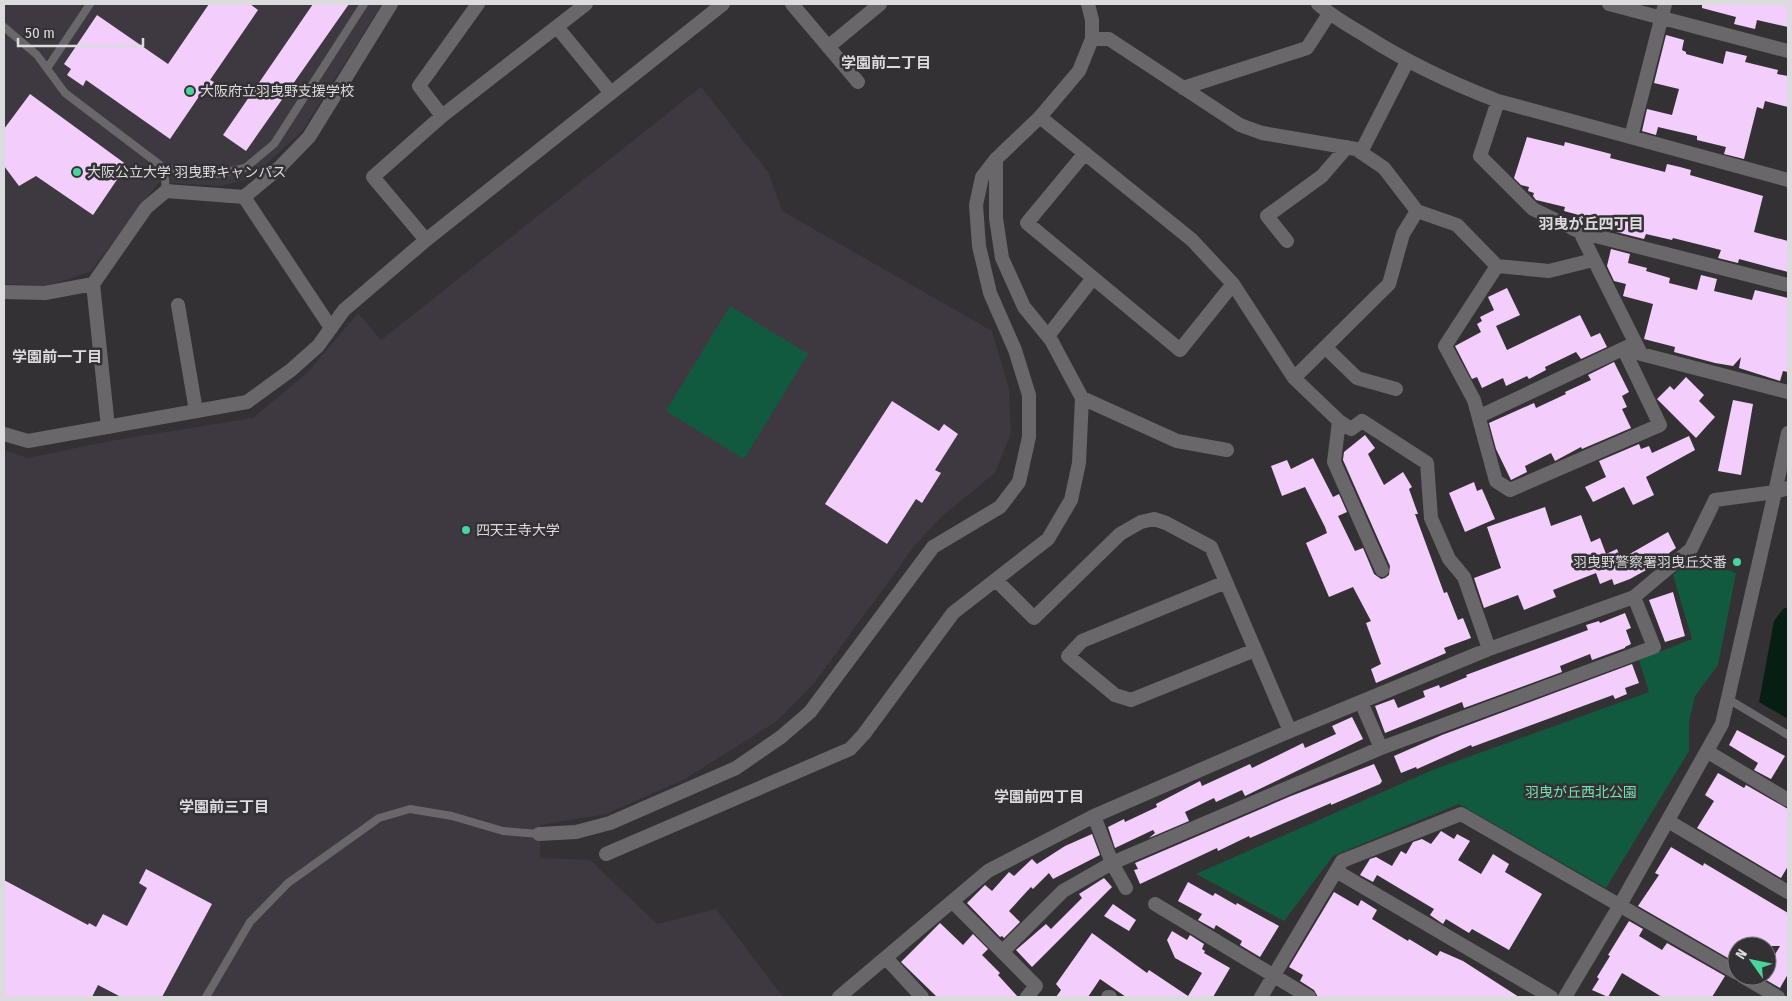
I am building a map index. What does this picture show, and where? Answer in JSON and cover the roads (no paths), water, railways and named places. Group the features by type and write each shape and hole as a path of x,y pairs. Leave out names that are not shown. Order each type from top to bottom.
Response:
{"street":[{"path":"108,427 93,284 146,208 166,191 244,197 280,168 309,137 391,4"},
{"path":"442,116 419,86 478,4"},
{"path":"426,240 373,177 442,116 586,4"},
{"path":"4,434 28,441 247,402 291,370 318,346 344,310 426,240 723,4"},
{"path":"792,4 858,82"},
{"path":"828,47 880,4"},
{"path":"539,834 576,832 610,823 736,768 781,737 810,712 933,547 1000,507 1019,482 1029,436 1029,395 1015,350 990,293 979,246 976,205 982,177 996,159 1040,118 1079,71 1092,39 1092,20 1088,4"},
{"path":"1318,4 1330,14 1408,62 1457,85 1498,100 1788,180"},
{"path":"1609,4 1663,10 1788,51"},
{"path":"1631,137 1663,10"},
{"path":"1183,88 1307,48 1330,14"},
{"path":"557,27 611,93"},
{"path":"1092,39 1109,39 1240,125 1262,133 1347,147 1361,152 1384,168 1417,211 1456,225 1496,266 1549,271 1593,260"},
{"path":"1361,152 1408,62"},
{"path":"1498,100 1480,156 1533,209 1580,232 1788,285"},
{"path":"1040,118 1192,240 1233,284 1294,378 1339,421 1351,429 1362,420 1427,463 1431,518 1449,559 1464,577 1488,649"},
{"path":"1287,241 1267,216 1322,176 1347,147"},
{"path":"1085,153 1027,223 1180,350 1233,284"},
{"path":"606,854 850,749 864,734 953,613 997,581 1048,539 1071,500 1079,463 1082,398 1048,336 1024,307 1002,258 996,218 996,159"},
{"path":"244,197 331,328"},
{"path":"1294,378 1389,284 1403,234 1417,211"},
{"path":"1580,232 1641,354 1788,392"},
{"path":"1496,266 1445,346 1474,400 1480,416 1496,481 1510,490 1660,425 1624,350"},
{"path":"1048,336 1093,278"},
{"path":"4,292 45,292 93,284"},
{"path":"178,305 196,411"},
{"path":"1480,416 1624,350 1636,342"},
{"path":"1325,347 1357,378 1396,389"},
{"path":"1082,398 1177,441 1228,450"},
{"path":"1339,421 1334,462 1382,570"},
{"path":"1565,997 1708,752 1722,724 1781,490 1788,433"},
{"path":"839,997 988,871 1094,816 1290,731 1488,649 1634,597 1690,549 1715,500 1781,490"},
{"path":"997,581 1034,618 1120,534 1141,522 1154,519 1211,547 1290,731"},
{"path":"1226,582 1082,641 1068,656 1115,695 1131,700 1255,650"},
{"path":"1002,952 1063,891 1112,863 1381,748 1654,647 1634,597"},
{"path":"1361,702 1381,748"},
{"path":"1708,752 1788,800"},
{"path":"1261,997 1342,861 1461,814 1727,967"},
{"path":"1094,816 1112,863 1126,888"},
{"path":"1668,821 1788,892"},
{"path":"1336,871 1551,997"},
{"path":"952,902 1036,986 1027,997"},
{"path":"1155,904 1309,997"},
{"path":"886,958 922,997"},
{"path":"1759,986 1778,997"}],"lane":[{"path":"48,67 90,4"},
{"path":"4,28 48,67 65,93 164,168 216,174 245,168 274,144 364,4"},
{"path":"164,168 166,191"},
{"path":"1728,699 1788,735"},
{"path":"206,997 250,922 288,883 379,818 410,810 452,816 503,831 539,834"}],"place":[{"name":"大阪府立羽曳野支援学校","path":"190,91"},
{"name":"大阪公立大学 羽曳野キャンパス","path":"77,172"},
{"name":"四天王寺大学","path":"466,530"},
{"name":"羽曳野警察署羽曳丘交番","path":"1737,562"}],"district":[{"name":"学園前二丁目","path":"886,63"},
{"name":"羽曳が丘四丁目","path":"1591,224"},
{"name":"学園前一丁目","path":"57,357"},
{"name":"学園前四丁目","path":"1039,797"},
{"name":"学園前三丁目","path":"224,807"}],"park label":[{"name":"羽曳が丘西北公園","path":"1581,792"}]}
